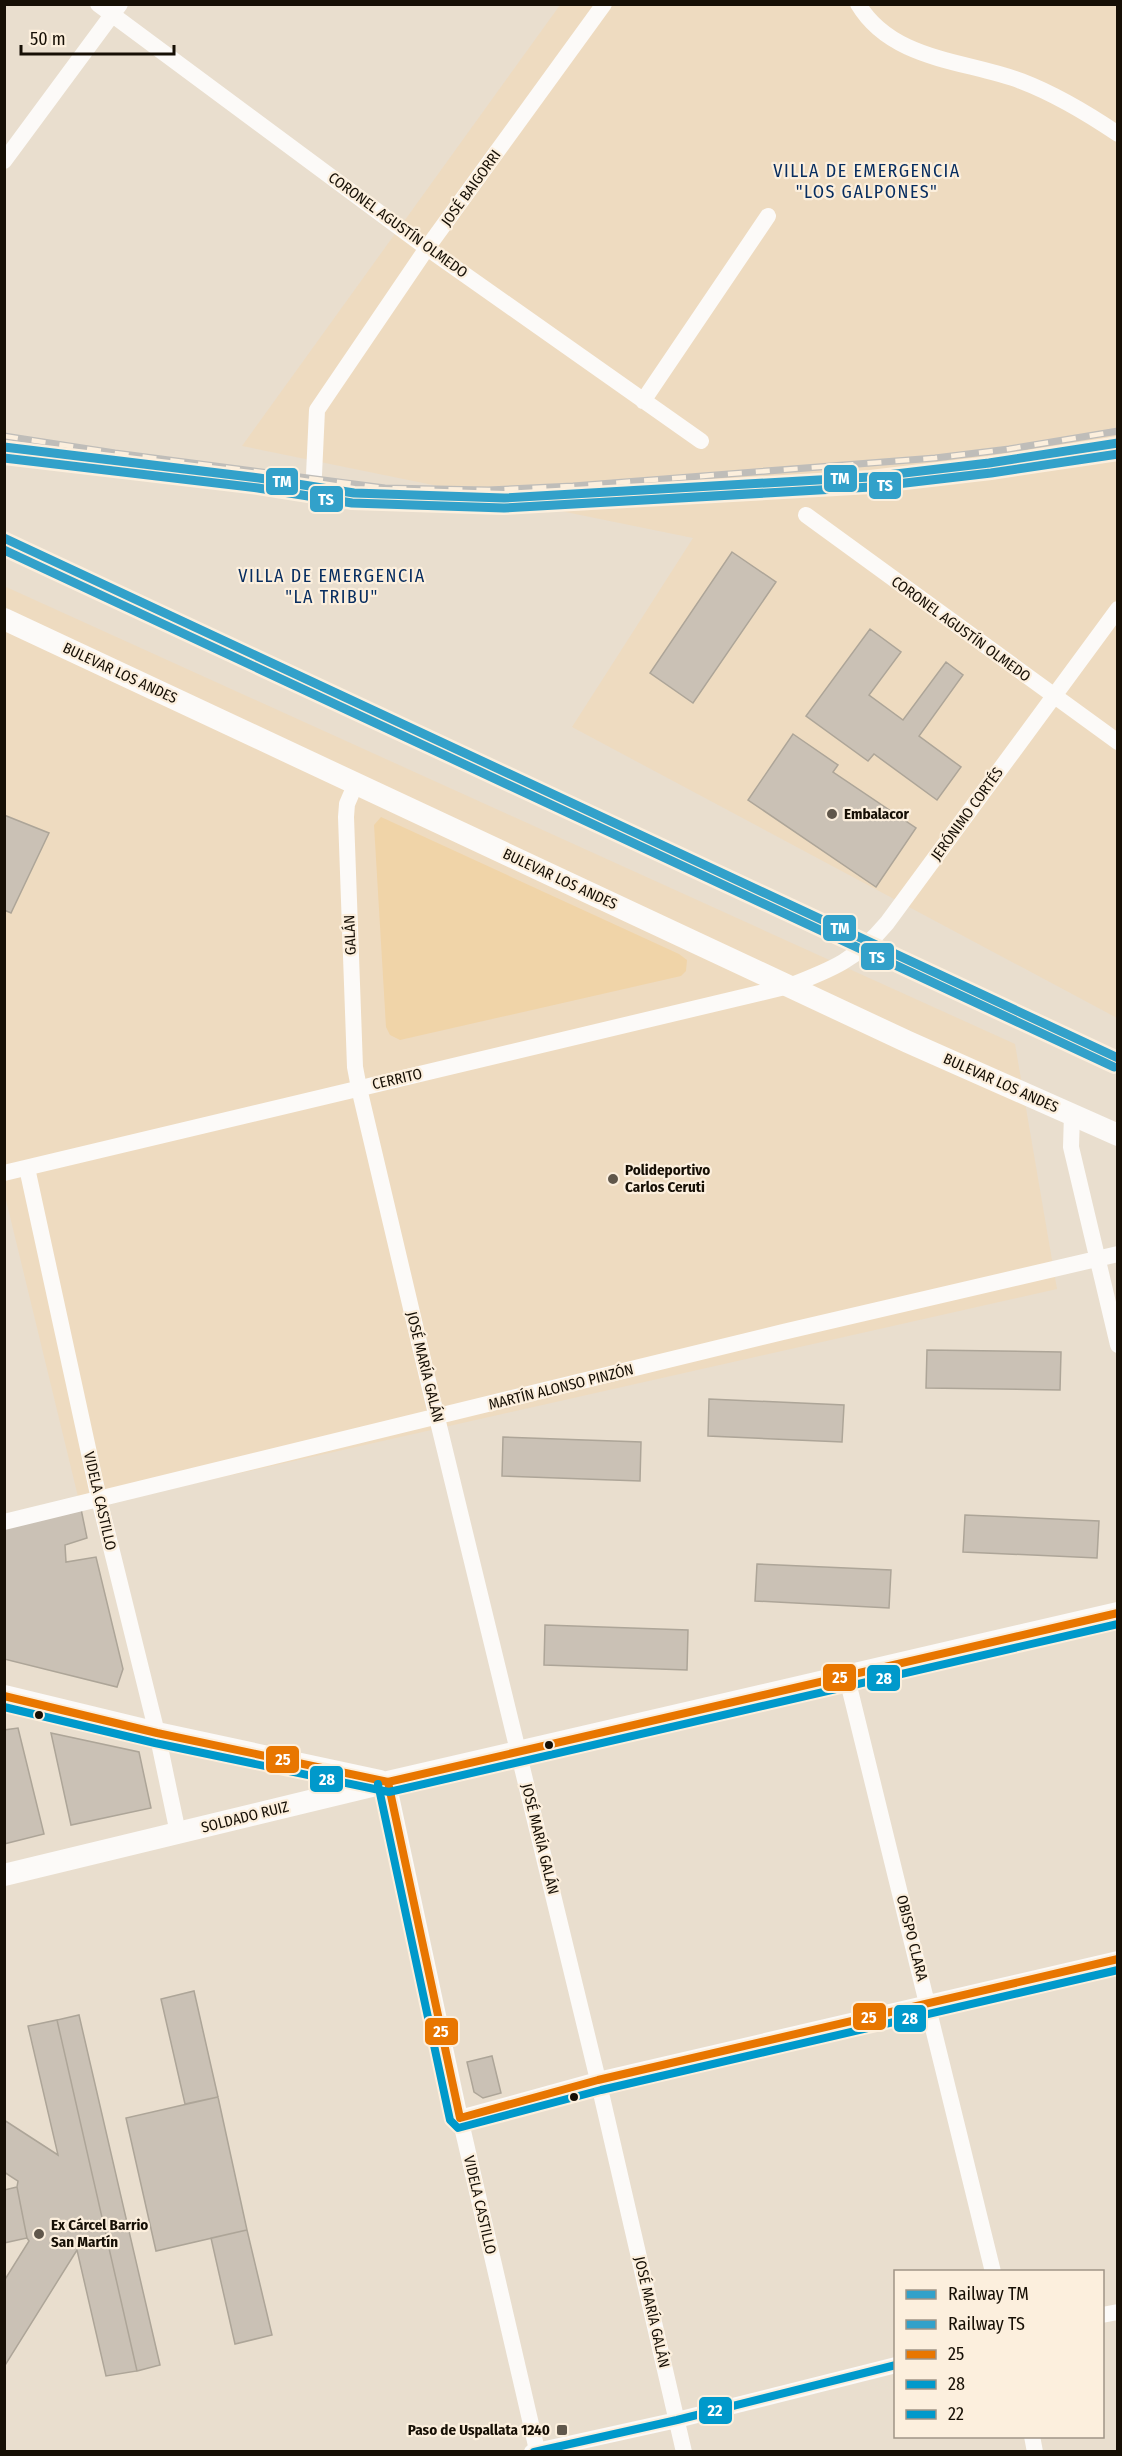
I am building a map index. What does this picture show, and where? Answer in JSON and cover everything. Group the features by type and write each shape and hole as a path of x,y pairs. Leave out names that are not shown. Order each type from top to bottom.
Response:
{"main road":[{"name":"BULEVAR LOS ANDES","path":"4,619 908,1042 1118,1136"},
{"name":"SOLDADO RUIZ","path":"4,1875 846,1674 1118,1613"},
{"path":"4,1696 157,1733 388,1782"}],"street":[{"name":"CORONEL AGUSTÍN OLMEDO","path":"98,4 117,10 427,248 700,441"},
{"name":"JOSÉ BAIGORRI","path":"314,475 317,410 427,248 604,4"},
{"path":"858,4 879,28 918,53 1020,81 1085,111 1118,134"},
{"path":"4,161 117,10"},
{"path":"643,401 768,216"},
{"name":"CORONEL AGUSTÍN OLMEDO","path":"806,515 1118,742"},
{"name":"JERÓNIMO CORTÉS","path":"789,986 838,965 857,954 887,924 1118,609"},
{"name":"GALÁN","path":"356,783 347,804 346,817 355,1067 359,1088"},
{"name":"CERRITO","path":"4,1173 789,986"},
{"name":"JOSÉ MARÍA GALÁN","path":"359,1088 598,2080 684,2451"},
{"path":"1072,1114 1071,1147 1118,1346"},
{"name":"VIDELA CASTILLO","path":"27,1168 99,1499 157,1733 178,1833"},
{"name":"MARTÍN ALONSO PINZÓN","path":"4,1522 783,1332 1118,1254"},
{"name":"OBISPO CLARA","path":"846,1674 993,2270"},
{"name":"VIDELA CASTILLO","path":"388,1782 535,2451"},
{"path":"460,2118 598,2080 1118,1959"},
{"path":"535,2451 677,2420 894,2366"}],"shaded area":[{"path":"560,5 1117,5 1117,1018 572,727 693,538 242,446"},
{"path":"4,586 1015,1044 1057,1289 81,1509 5,1196"},
{"path":"381,817 679,954 687,960 686,971 681,976 400,1040 390,1035 386,1027 374,825"}],"building":[{"path":"732,552 776,582 693,703 650,673"},
{"path":"870,629 901,652 869,695 903,720 946,662 963,675 919,736 961,767 937,800 874,754 868,761 806,716"},
{"name":"Embalacor","path":"793,734 838,765 833,772 916,828 876,887 748,800"},
{"path":"4,815 49,833 11,913 4,910"},
{"path":"927,1350 1061,1352 1060,1390 926,1388"},
{"path":"709,1399 844,1405 842,1442 708,1436"},
{"path":"503,1437 641,1442 640,1481 502,1476"},
{"path":"81,1509 87,1538 65,1545 66,1562 96,1557 123,1669 117,1687 4,1659 4,1526"},
{"path":"965,1515 1099,1521 1097,1558 963,1552"},
{"path":"757,1564 891,1570 889,1608 755,1601"},
{"path":"545,1625 688,1630 687,1670 544,1665"},
{"path":"18,1728 44,1834 4,1844 4,1730"},
{"path":"51,1733 139,1752 151,1808 71,1825"},
{"path":"194,1991 218,2097 185,2104 161,1999"},
{"path":"79,2015 160,2365 137,2371 57,2020"},
{"path":"57,2020 137,2371 106,2376 77,2250 4,2367 4,2281 29,2241 17,2187 18,2181 4,2172 4,2120 58,2155 28,2026"},
{"path":"492,2056 501,2093 483,2098 474,2092 467,2062"},
{"path":"218,2097 247,2230 156,2251 126,2118"},
{"name":"Ex Cárcel Barrio San Martín","path":"17,2187 27,2238 4,2243 4,2190"},
{"path":"247,2230 272,2335 235,2344 211,2238"}],"railway":[{"path":"4,436 115,453 385,488 488,490 573,486 935,458 1009,449 1118,431"}],"rail line":[{"name":"TM","path":"4,447 259,478 354,493 504,498 870,477 989,463 1118,443"},
{"name":"TS","path":"4,458 258,488 352,503 504,508 871,487 991,473 1118,454"},
{"name":"TM","path":"4,538 1118,1058"},
{"name":"TS","path":"4,550 1114,1067"}],"transit line":[{"name":"25","path":"4,1696 157,1733 388,1782 1118,1613"},
{"name":"28","path":"4,1707 155,1743 389,1792 1118,1624"},
{"name":"25","path":"388,1782 460,2118 598,2080 1118,1959"},
{"name":"28","path":"378,1784 450,2120 458,2128 601,2090 1118,1970"},
{"name":"22","path":"534,2452 677,2420 894,2366"}],"place":[{"name":"Embalacor","path":"832,814"},
{"name":"Polideportivo Carlos Ceruti","path":"613,1179"},
{"name":"Ex Cárcel Barrio San Martín","path":"39,2234"},
{"name":"Paso de Uspallata 1240","path":"562,2430"}],"district":[{"name":"VILLA DE EMERGENCIA \"LOS GALPONES\"","path":"867,181"},
{"name":"VILLA DE EMERGENCIA \"LA TRIBU\"","path":"332,586"}]}
